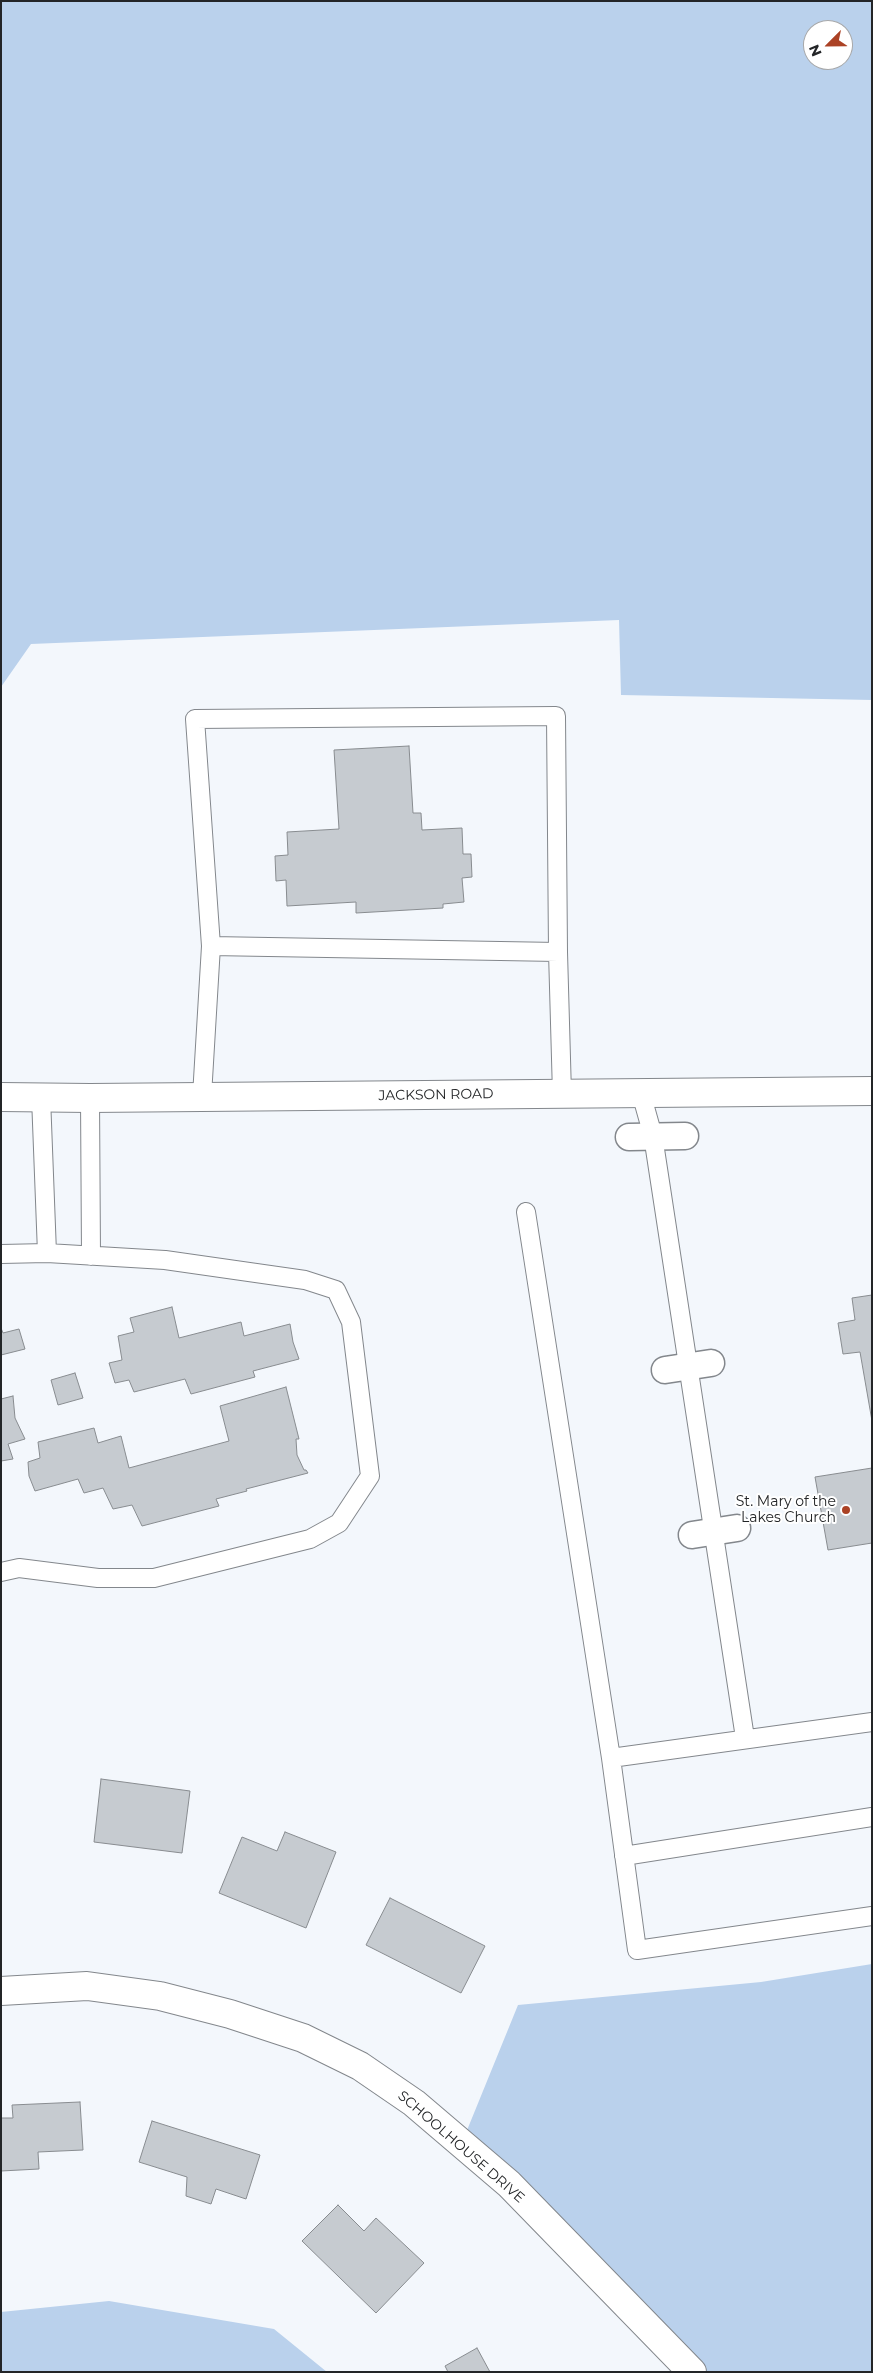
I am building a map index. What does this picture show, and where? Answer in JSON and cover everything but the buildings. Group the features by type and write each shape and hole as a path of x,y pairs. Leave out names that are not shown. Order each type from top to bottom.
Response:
{"street":[{"name":"JACKSON ROAD","path":"1,1097 90,1098 872,1091"},
{"path":"641,1137 685,1136"},
{"name":"SCHOOLHOUSE DRIVE","path":"1,1991 87,1986 160,1996 230,2014 303,2038 360,2066 414,2103 509,2184 692,2372"}],"lane":[{"path":"202,1096 211,946 195,719 556,716 558,952 562,1094"},
{"path":"211,946 558,952"},
{"path":"641,1093 641,1137 688,1366 745,1738"},
{"path":"41,1097 47,1253"},
{"path":"90,1098 91,1256"},
{"path":"526,1212 612,1758 637,1950 872,1916"},
{"path":"1,1254 47,1253 183,1262 305,1280 336,1290 351,1322 370,1476 339,1523 310,1539 154,1578 98,1578 19,1568 1,1572"},
{"path":"612,1758 745,1738 872,1722"},
{"path":"624,1856 872,1818"}],"shaded area":[{"path":"1,1 872,1 872,700 621,695 619,620 31,644 1,687"},
{"path":"872,1964 872,2372 692,2372 461,2145 518,2005 761,1982"},
{"path":"109,2301 274,2329 327,2372 1,2372 1,2312"}],"place":[{"name":"St. Mary of the Lakes Church","path":"846,1510"}]}
